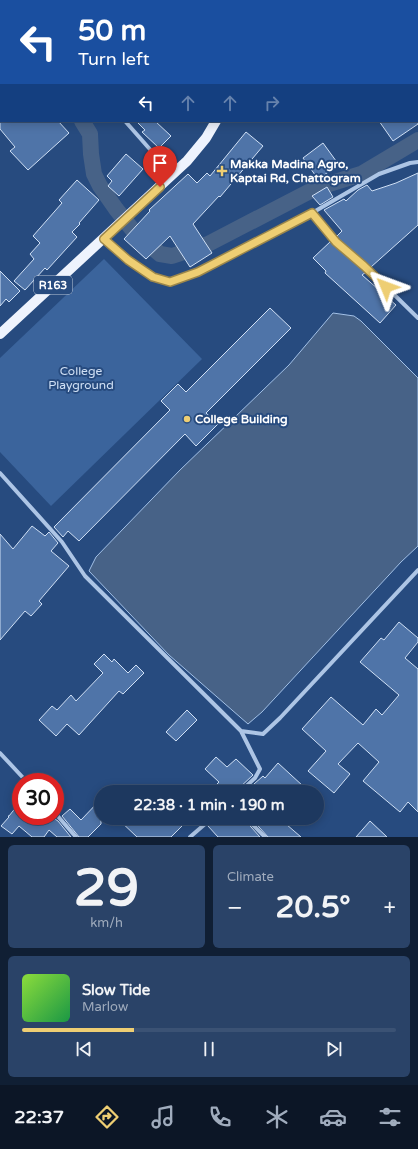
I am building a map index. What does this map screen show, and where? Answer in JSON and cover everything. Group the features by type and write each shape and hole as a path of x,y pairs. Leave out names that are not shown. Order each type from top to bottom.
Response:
{"main road":[{"name":"R163","path":"0,334 187,161 206,138 215,122"}],"street":[{"path":"126,122 162,163 171,176"},
{"path":"105,238 128,260 153,277 170,282 198,272 312,213 379,174 410,163 418,162"},
{"path":"312,213 336,242 364,266 418,318"},
{"path":"0,472 62,542 85,576 241,731 260,769 255,778 248,785"},
{"path":"241,731 263,734 280,718 418,570"},
{"path":"0,753 18,773"},
{"path":"64,824 76,837"},
{"path":"190,837 204,825"},
{"path":"253,825 265,837"}],"green space":[{"name":"College Playground","path":"104,259 202,359 51,506 0,452 0,358"}],"shaded area":[{"path":"333,313 354,316 361,321 418,378 418,546 401,562 262,712 248,724 169,655 89,571 96,557 180,470 289,365"}],"building":[{"path":"0,122 59,122 69,133 28,170 10,151 15,147 0,129"},
{"path":"137,122 156,122 171,136 159,148 142,132 145,130"},
{"path":"380,122 418,122 418,124 393,141"},
{"path":"246,132 263,146 220,197 219,196 193,224 212,253 190,267 170,236 146,259 124,239 150,211 149,210 188,174 197,183 207,173 210,176"},
{"path":"323,143 339,165 318,179 303,158"},
{"path":"126,154 143,169 119,196 108,186 112,181 107,176"},
{"path":"418,173 418,225 371,267 336,237 342,231 324,210 344,199 346,201 358,190 367,185 372,191 396,183"},
{"path":"77,180 99,200 72,232 77,237 47,270 45,268 25,290 14,281 34,259 30,254 40,243 33,236 62,203 59,200"},
{"path":"327,187 333,197 320,205 312,196"},
{"path":"331,241 366,272 362,275 396,305 380,323 325,273 326,271 313,258"},
{"path":"0,271 20,291 9,302 6,299 0,306"},
{"name":"College Building","path":"270,308 291,328 206,413 218,424 196,446 185,434 79,541 68,531 63,537 54,527 170,410 161,401 178,384 186,392"},
{"path":"32,526 45,536 49,532 58,543 51,551 69,566 39,601 42,604 31,616 25,611 0,640 0,534 13,549"},
{"path":"399,622 418,638 418,642 405,658 418,669 418,812 408,802 400,812 363,781 379,762 358,743 338,764 350,774 334,793 308,771 326,751 302,729 331,697 363,725 376,709 382,715 399,695 360,662 381,638 384,640"},
{"path":"104,654 112,662 114,659 128,673 136,665 144,673 123,694 119,691 79,735 67,724 56,736 39,720 52,706 57,710 71,695 76,701 103,673 94,664"},
{"path":"187,710 197,720 176,741 166,732"},
{"path":"216,757 227,767 236,759 253,775 242,785 216,785 219,782 205,769"},
{"path":"278,763 302,785 253,785 263,776 265,778"},
{"path":"94,806 94,825 100,825 88,837 79,837 64,818 64,814 70,809 81,820"},
{"path":"12,812 12,825 61,825 71,837 57,837 49,830 44,837 32,837 19,826 12,834 1,826"},
{"path":"370,821 387,837 356,837"},
{"path":"124,825 183,825 171,837 137,837"},
{"path":"249,825 260,837 218,837 208,826"},
{"path":"257,825 287,825 301,837 268,837"}],"waterway":[{"path":"83,122 90,134 94,174 100,186 136,234 160,254 172,256 208,244 316,188 361,174 418,140"}],"place":[{"name":"Makka Madina Agro, Kaptai Rd, Chattogram","path":"222,171"},
{"name":"College Building","path":"187,419"}],"route":[{"path":"160,187 104,239 128,260 153,277 170,282 198,272 312,213 336,242 386,287"}]}
